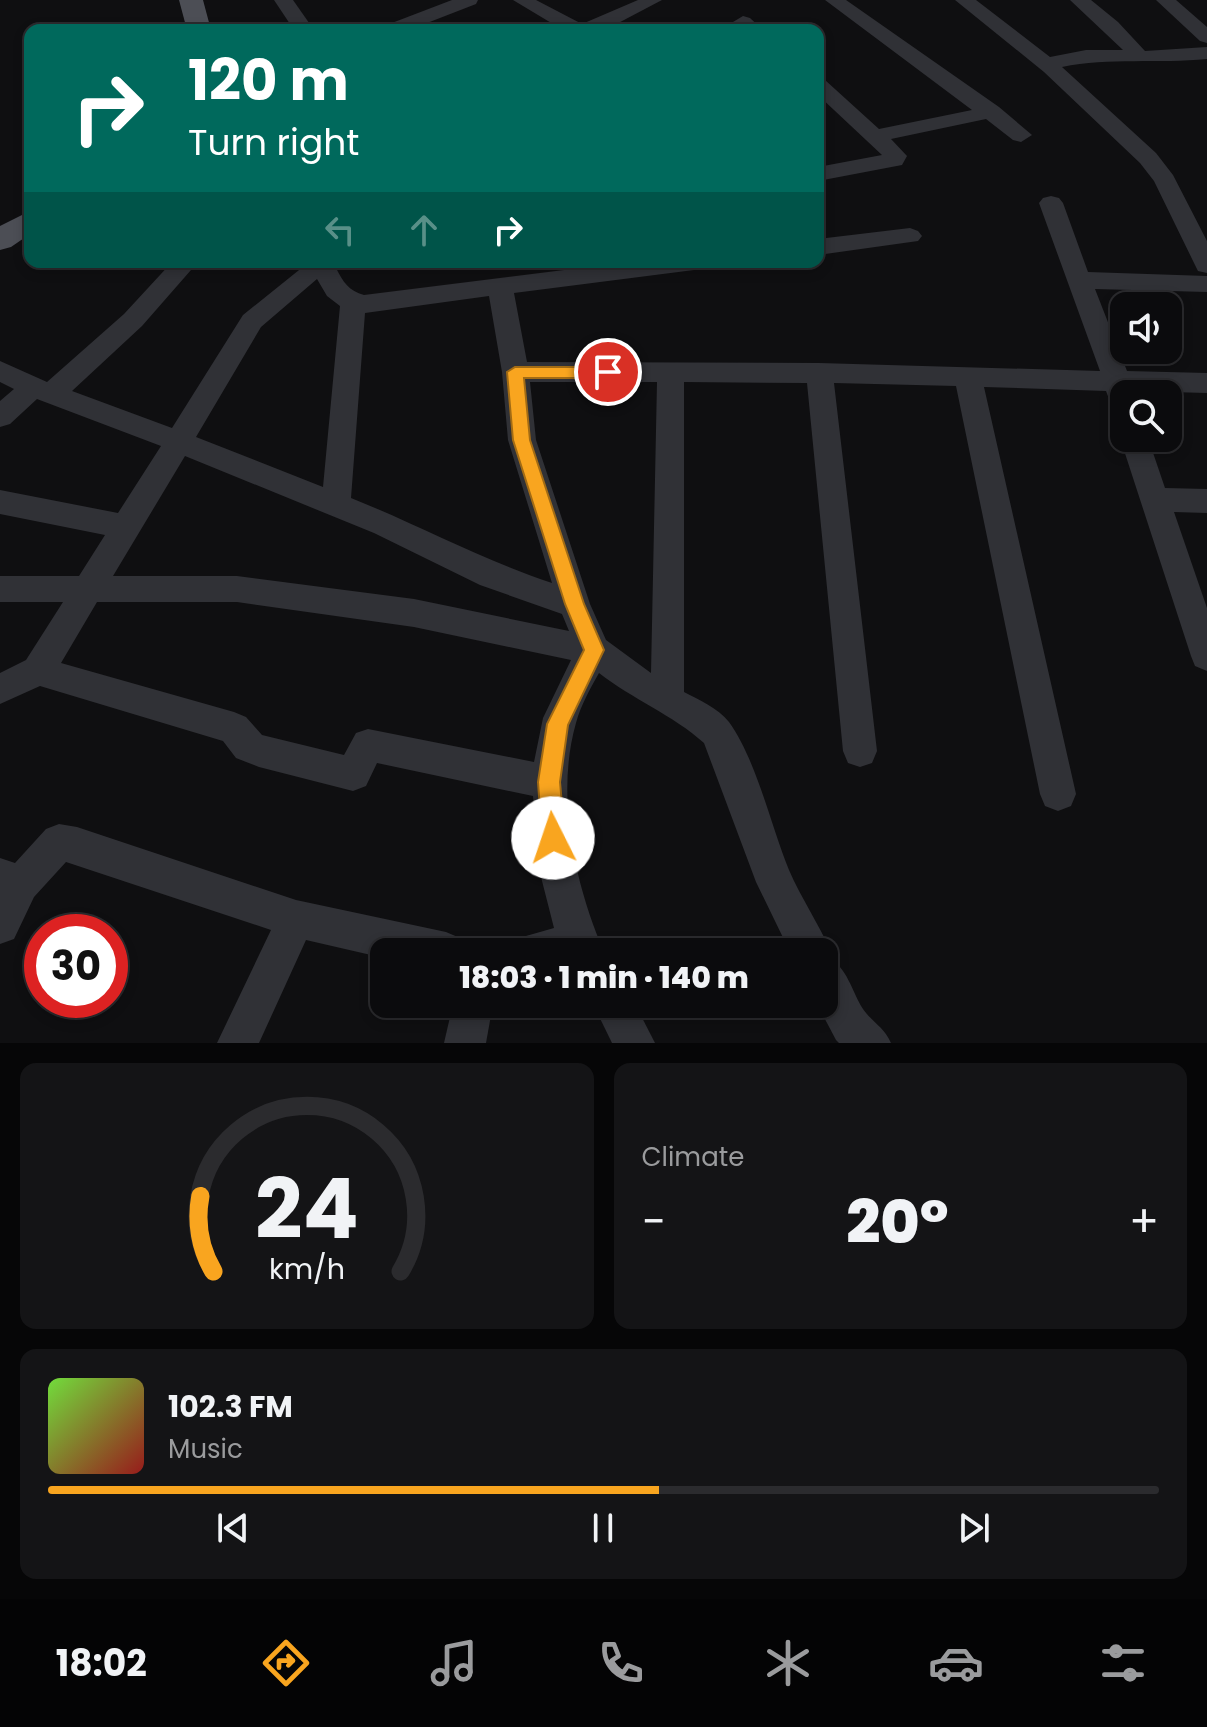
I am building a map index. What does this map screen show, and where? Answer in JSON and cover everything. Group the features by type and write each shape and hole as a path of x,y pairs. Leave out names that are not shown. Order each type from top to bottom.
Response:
{"main road":[{"path":"191,0 197,24"},
{"path":"0,240 24,224"}],"street":[{"path":"283,0 300,24"},
{"path":"407,24 469,0"},
{"path":"522,0 568,24"},
{"path":"602,24 653,0"},
{"path":"834,0 1021,135"},
{"path":"964,0 1046,64 1148,158 1165,180 1207,265"},
{"path":"1079,0 1111,26 1140,57"},
{"path":"1165,0 1206,52"},
{"path":"1046,64 1086,56 1140,57 1206,52"},
{"path":"824,89 896,156 894,160 824,173"},
{"path":"876,136 991,112"},
{"path":"1051,203 1115,380"},
{"path":"824,246 910,236"},
{"path":"0,417 42,390 133,320 181,268"},
{"path":"0,689 38,671 252,321 317,268"},
{"path":"327,268 339,296 364,304 646,268"},
{"path":"1079,280 1207,284"},
{"path":"500,286 515,372 522,440 574,604 594,650"},
{"path":"336,505 353,302"},
{"path":"0,371 418,539 491,576 574,604"},
{"path":"515,372 968,377 1110,392"},
{"path":"667,699 671,373"},
{"path":"819,373 860,751"},
{"path":"968,377 1058,794"},
{"path":"1182,386 1207,383"},
{"path":"1138,452 1205,643"},
{"path":"1153,499 1207,501"},
{"path":"0,502 126,527"},
{"path":"0,589 237,589 414,613 594,650 640,685 700,718 716,732 727,752 775,882 804,938"},
{"path":"579,938 553,838 549,782 557,724 594,650"},
{"path":"38,671 234,728 248,746 259,751 353,774 368,745 549,782"},
{"path":"0,925 11,880 59,842 77,845 296,919 382,938"},
{"path":"238,1043 296,919"},
{"path":"838,1003 850,1026 870,1043"},
{"path":"465,1043 470,1018"},
{"path":"621,1018 634,1043"}],"route":[{"path":"553,838 549,782 557,724 594,650 574,604 522,440 515,372 608,372"}]}
